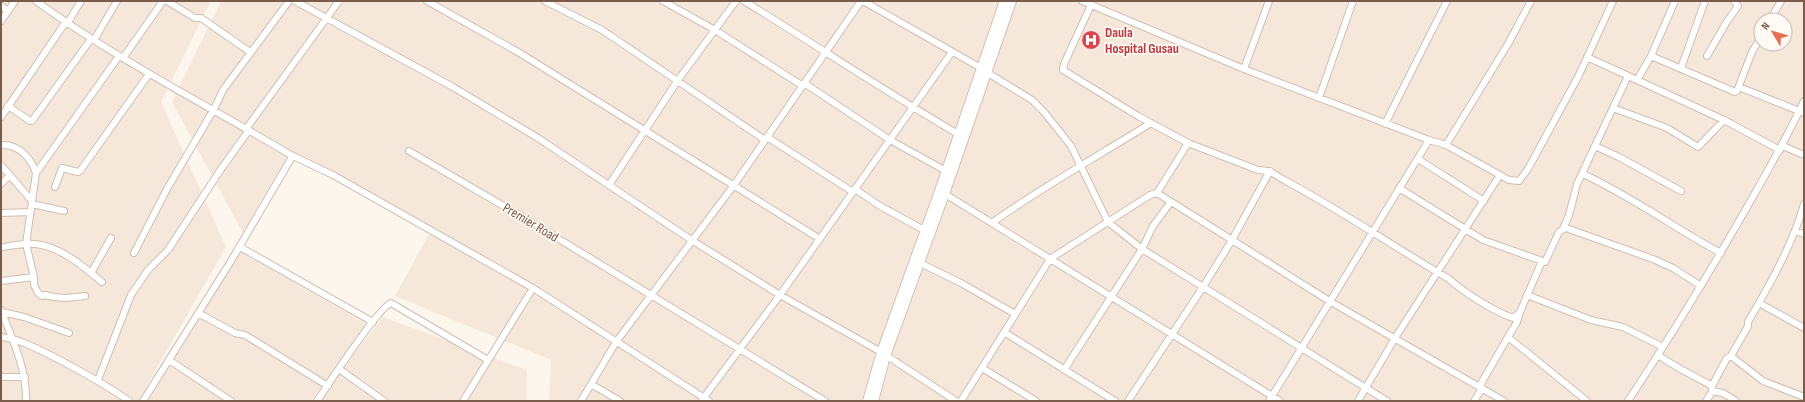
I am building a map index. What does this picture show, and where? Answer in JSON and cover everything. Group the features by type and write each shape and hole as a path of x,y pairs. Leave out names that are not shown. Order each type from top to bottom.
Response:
{"street":[{"path":"1,21 15,1"},
{"path":"36,1 66,23 149,74 214,109 291,155 333,175 534,288 705,400 952,52"},
{"path":"1,117 81,1"},
{"path":"8,106 32,121 92,39 117,1"},
{"path":"85,296 64,298 45,294 42,296 38,293 34,285 34,277 26,244 36,173 163,1"},
{"path":"167,1 195,18 201,18 250,52"},
{"path":"134,253 166,189 214,109 223,90 288,1"},
{"path":"295,1 327,17 453,87 532,134 693,241 780,295 883,354 956,401"},
{"path":"95,379 131,295 148,270 168,250 248,129 339,1"},
{"path":"427,1 518,52 820,239"},
{"path":"545,1 602,30 766,139 924,230"},
{"path":"663,1 715,30 890,140 946,171"},
{"path":"609,185 646,131 678,80 736,1"},
{"path":"744,1 826,51 913,108 958,134"},
{"path":"581,401 616,342 734,185 862,1 952,52 1032,100 1044,112 1071,146 1108,222 1142,249 1387,401"},
{"path":"874,401 883,354 920,263 945,194 984,71 1004,1"},
{"path":"868,401 924,230 958,134 1012,1"},
{"path":"1082,1 1244,69 1386,124 1446,145 1509,180 1518,181 1528,169 1587,57 1614,1"},
{"path":"1244,69 1269,1"},
{"path":"1320,98 1353,1"},
{"path":"1386,124 1447,1"},
{"path":"1446,145 1508,44 1531,1"},
{"path":"1637,80 1651,56 1675,1"},
{"path":"1680,68 1705,1"},
{"path":"1707,56 1726,22 1738,6 1734,1"},
{"path":"1775,12 1781,1"},
{"path":"1091,5 1064,64 1063,70 1188,144 1258,170 1270,171 1284,181 1328,205 1438,272 1503,315 1513,318 1520,312"},
{"path":"1,6 8,11"},
{"path":"1651,56 1735,92 1739,87 1754,52"},
{"path":"1587,57 1782,148 1804,155"},
{"path":"55,187 62,168 78,172 80,171 149,74"},
{"path":"1399,188 1466,228 1483,240 1545,262 1556,236 1563,229 1569,215 1577,184 1628,76"},
{"path":"1739,87 1802,112"},
{"path":"1628,401 1664,347 1721,253 1802,112 1804,101"},
{"path":"1613,108 1666,128 1698,147 1724,120"},
{"path":"993,222 1034,193 1080,167 1151,123"},
{"path":"1271,399 1429,140"},
{"path":"1158,194 1188,144"},
{"path":"1,145 15,147 20,150 31,161 36,173"},
{"path":"1595,146 1619,157 1681,192"},
{"name":"Premier Road","path":"409,151 526,219 825,401"},
{"path":"143,401 240,247 292,159 291,155"},
{"path":"1418,159 1484,201"},
{"path":"1,165 32,202 64,211"},
{"path":"1128,401 1203,287 1232,240 1270,171"},
{"path":"1583,174 1641,204 1689,236 1721,253"},
{"path":"1,184 10,175"},
{"path":"1358,401 1395,338 1500,175"},
{"path":"945,194 993,222 1271,399 1280,401"},
{"path":"961,401 1050,259 1150,195 1158,194 1170,203 1331,302 1504,401"},
{"path":"1064,370 1170,203"},
{"path":"1706,401 1727,358 1731,356 1748,326 1748,322 1795,231 1804,204"},
{"path":"1,213 30,212"},
{"path":"1563,229 1653,259 1673,268 1700,286"},
{"path":"1795,231 1804,234"},
{"path":"90,273 111,238"},
{"path":"1,247 36,244 51,248 102,282"},
{"path":"240,247 373,322"},
{"path":"1474,401 1517,322 1542,261"},
{"path":"920,263 961,283 1015,314"},
{"path":"1,281 34,277"},
{"path":"463,401 534,288"},
{"path":"1527,295 1591,320 1623,327 1664,347"},
{"path":"317,401 373,322 386,306 391,303 488,360"},
{"path":"1759,303 1804,328"},
{"path":"1,311 24,317 69,333"},
{"path":"1,311 12,338 24,377 26,401"},
{"path":"198,313 235,333 245,335 328,386"},
{"path":"1004,332 1115,401"},
{"path":"1,337 12,338 68,365 95,379 129,401"},
{"path":"1508,337 1587,401"},
{"path":"1658,355 1670,364 1689,372 1712,389 1723,393 1736,401"},
{"path":"1731,356 1763,381 1804,397"},
{"path":"169,360 231,401"},
{"path":"982,368 1036,401"},
{"path":"339,369 384,401"},
{"path":"1,376 24,377"},
{"path":"591,384 620,401"}],"shaded area":[{"path":"1,1 211,1 161,102 226,247 139,399 240,252 367,324 311,401 1,401"},
{"path":"221,1 1804,1 1804,401 549,401 551,360 395,296 433,227 295,153 243,233 172,102"},
{"path":"383,317 527,370 527,401 317,401"}],"place":[{"name":"Daula Hospital Gusau","path":"1091,40"}]}
